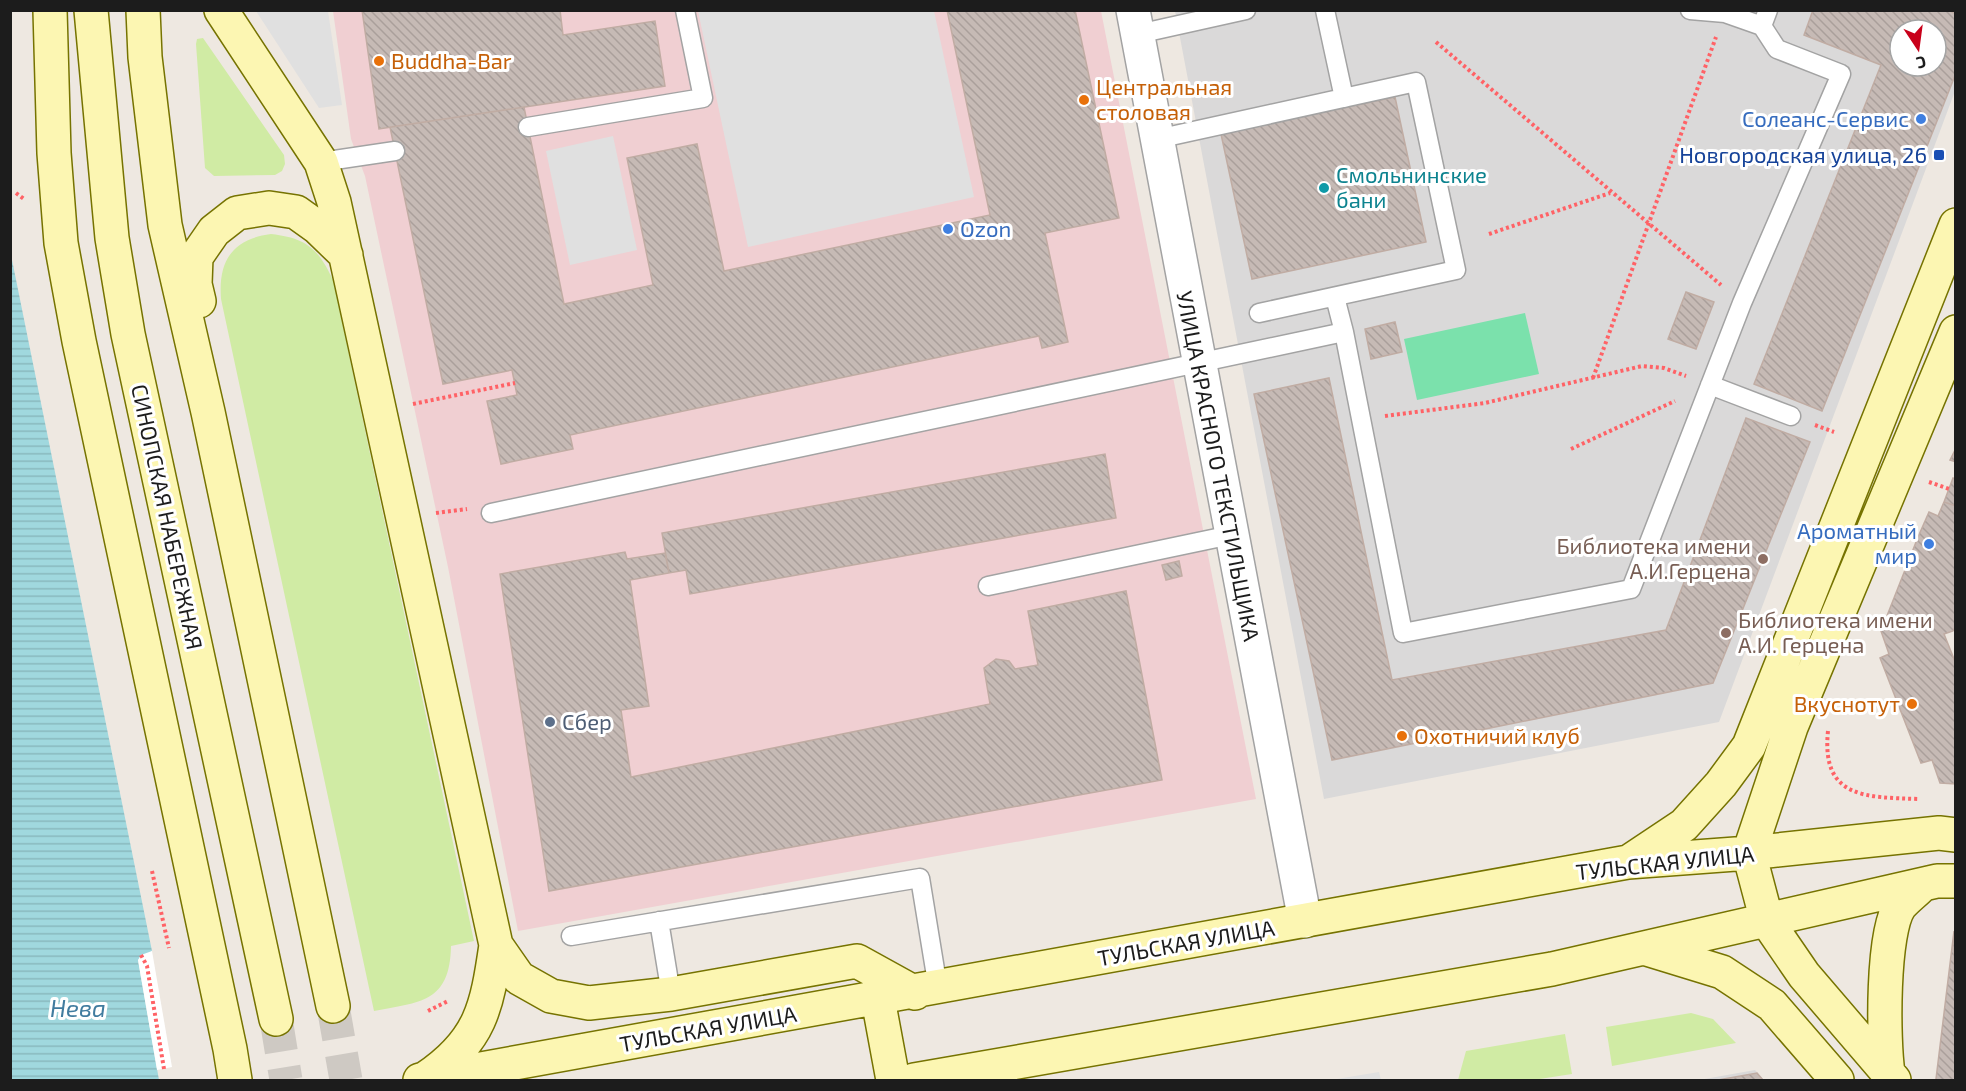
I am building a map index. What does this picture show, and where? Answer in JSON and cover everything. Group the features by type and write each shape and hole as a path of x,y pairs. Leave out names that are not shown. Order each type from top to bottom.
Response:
{"main road":[{"path":"50,10 54,153 65,265 79,341 231,1049 235,1080"},
{"name":"СИНОПСКАЯ НАБЕРЕЖНАЯ","path":"91,10 112,238 128,334 276,1019"},
{"path":"143,10 145,57 165,225 208,412 333,1006"},
{"path":"221,10 321,162 334,202 496,945 489,992 478,1024 461,1048 444,1065 421,1080"},
{"path":"208,412 214,365 195,284 196,257 214,231 237,213 269,208 297,212 317,227 346,255"},
{"path":"1628,862 1684,825 1721,784 1749,746 1956,225"},
{"path":"1891,1077 1804,975 1767,921 1749,853 1791,727 1956,332"},
{"name":"ТУЛЬСКАЯ УЛИЦА","path":"421,1080 1628,862 1749,853 1939,833 1956,835"},
{"path":"914,1080 1426,993 1646,948 1937,881 1956,881"},
{"path":"1891,1077 1885,1052 1888,945 1899,907 1921,886"},
{"path":"496,945 519,978 551,996 589,1003 671,994 857,961 927,990"},
{"path":"1646,948 1722,972 1772,1005 1837,1080"},
{"path":"878,999 893,1080"}],"street":[{"name":"УЛИЦА КРАСНОГО ТЕКСТИЛЬЩИКА","path":"1136,22 1198,363 1305,921"}],"lane":[{"path":"528,127 702,98 685,10"},
{"path":"1136,22 1246,10"},
{"path":"1325,10 1344,98"},
{"path":"1335,297 1344,332 1403,633 1631,589 1742,303 1841,74 1777,49 1765,18 1690,10"},
{"path":"1157,139 1416,82 1456,270 1259,313"},
{"path":"321,162 395,151"},
{"path":"491,513 1344,332"},
{"path":"1710,385 1791,416"},
{"path":"988,586 1231,535"},
{"path":"571,936 920,878 927,990"},
{"path":"659,921 671,994"}],"path":[{"path":"1593,378 1725,13"},
{"path":"1436,42 1647,225 1742,303"},
{"path":"1489,234 1610,193"},
{"path":"1374,417 1485,403 1641,366 1664,368 1691,378"},
{"path":"409,405 515,382"},
{"path":"1571,449 1679,399"},
{"path":"1928,481 1949,489"},
{"path":"440,512 462,508"},
{"path":"1828,728 1829,758 1833,774 1841,786 1872,797 1918,799"},
{"path":"152,871 169,948"},
{"path":"141,955 147,966 164,1069"}],"shaded area":[{"path":"256,11 328,11 342,105 319,108"},
{"path":"333,11 1101,11 1256,799 518,931 448,567 365,176 351,139"},
{"path":"698,11 934,11 974,197 748,247"},
{"path":"1175,11 1955,11 1955,91 1719,722 1324,799"},
{"path":"613,136 637,250 570,265 546,151"},
{"path":"1755,1070 1764,1080 1699,1080"},
{"path":"1379,1072 1381,1080 1331,1080"}],"green space":[{"path":"203,38 284,155 285,164 282,171 275,175 214,176 205,168 196,44 197,39"},
{"path":"271,234 293,238 310,246 322,260 333,280 474,941 451,946 445,979 429,996 418,1002 374,1011 221,299 222,273 231,254 247,241"},
{"path":"1525,313 1539,374 1417,400 1404,339"},
{"path":"1691,1013 1713,1019 1736,1043 1612,1066 1606,1027"},
{"path":"1565,1034 1572,1074 1533,1080 1458,1080 1466,1051"}],"water":[{"name":"Нева","path":"10,250 152,951 138,960 159,1080 11,1080"}],"pier":[{"path":"152,951 172,1067 157,1070 138,960 141,955"}],"building":[{"path":"362,10 560,10 563,35 655,21 665,86 379,129"},
{"path":"947,10 1075,10 1119,218 1045,233 1068,342 1042,348 1039,336 570,435 573,449 501,464 487,401 517,395 512,370 443,384 390,127 524,107 564,304 653,285 627,158 697,144 724,271 990,215"},
{"path":"1813,10 1948,10 1956,14 1956,73 1822,411 1754,384 1881,65 1804,35"},
{"name":"Смольнинские бани","path":"1395,97 1426,242 1252,279 1221,134"},
{"path":"1686,292 1714,302 1696,349 1668,339"},
{"path":"1395,322 1402,352 1371,359 1365,329"},
{"path":"1329,378 1392,680 1666,630 1746,418 1810,442 1713,683 1332,760 1254,394"},
{"path":"1956,448 1956,462 1950,460"},
{"path":"1105,454 1116,518 690,594 686,570 669,573 662,533"},
{"path":"1953,478 1956,479 1956,506 1944,502"},
{"path":"1944,502 1956,506 1956,626 1953,631 1944,634 1956,664 1956,784 1940,783 1932,760 1921,763 1880,658 1889,654 1881,631 1918,537 1929,512 1938,516"},
{"path":"625,552 627,559 665,553 669,573 630,580 649,706 621,710 631,777 990,704 984,668 996,659 1009,661 1015,669 1038,665 1028,611 1126,591 1162,780 549,891 500,574"},
{"path":"1179,561 1182,576 1166,580 1162,565"},
{"path":"1954,931 1956,1080 1937,1080 1936,1079"},
{"path":"1757,1073 1763,1080 1718,1080"}],"tunnel":[{"path":"333,1006 346,1080"},
{"path":"276,1019 286,1080"}],"place":[{"name":"Buddha-Bar","path":"379,61"},
{"name":"Центральная столовая","path":"1084,100"},
{"name":"Солеанс-Сервис","path":"1921,119"},
{"name":"Новгородская улица, 26","path":"1939,155"},
{"name":"Смольнинские бани","path":"1324,188"},
{"name":"Ozon","path":"948,229"},
{"name":"Ароматный мир","path":"1929,544"},
{"name":"Библиотека имени А.И.Герцена","path":"1763,559"},
{"name":"Библиотека имени А.И. Герцена","path":"1726,633"},
{"name":"Вкуснотут","path":"1912,704"},
{"name":"Сбер","path":"550,722"},
{"name":"Охотничий клуб","path":"1402,736"}]}
